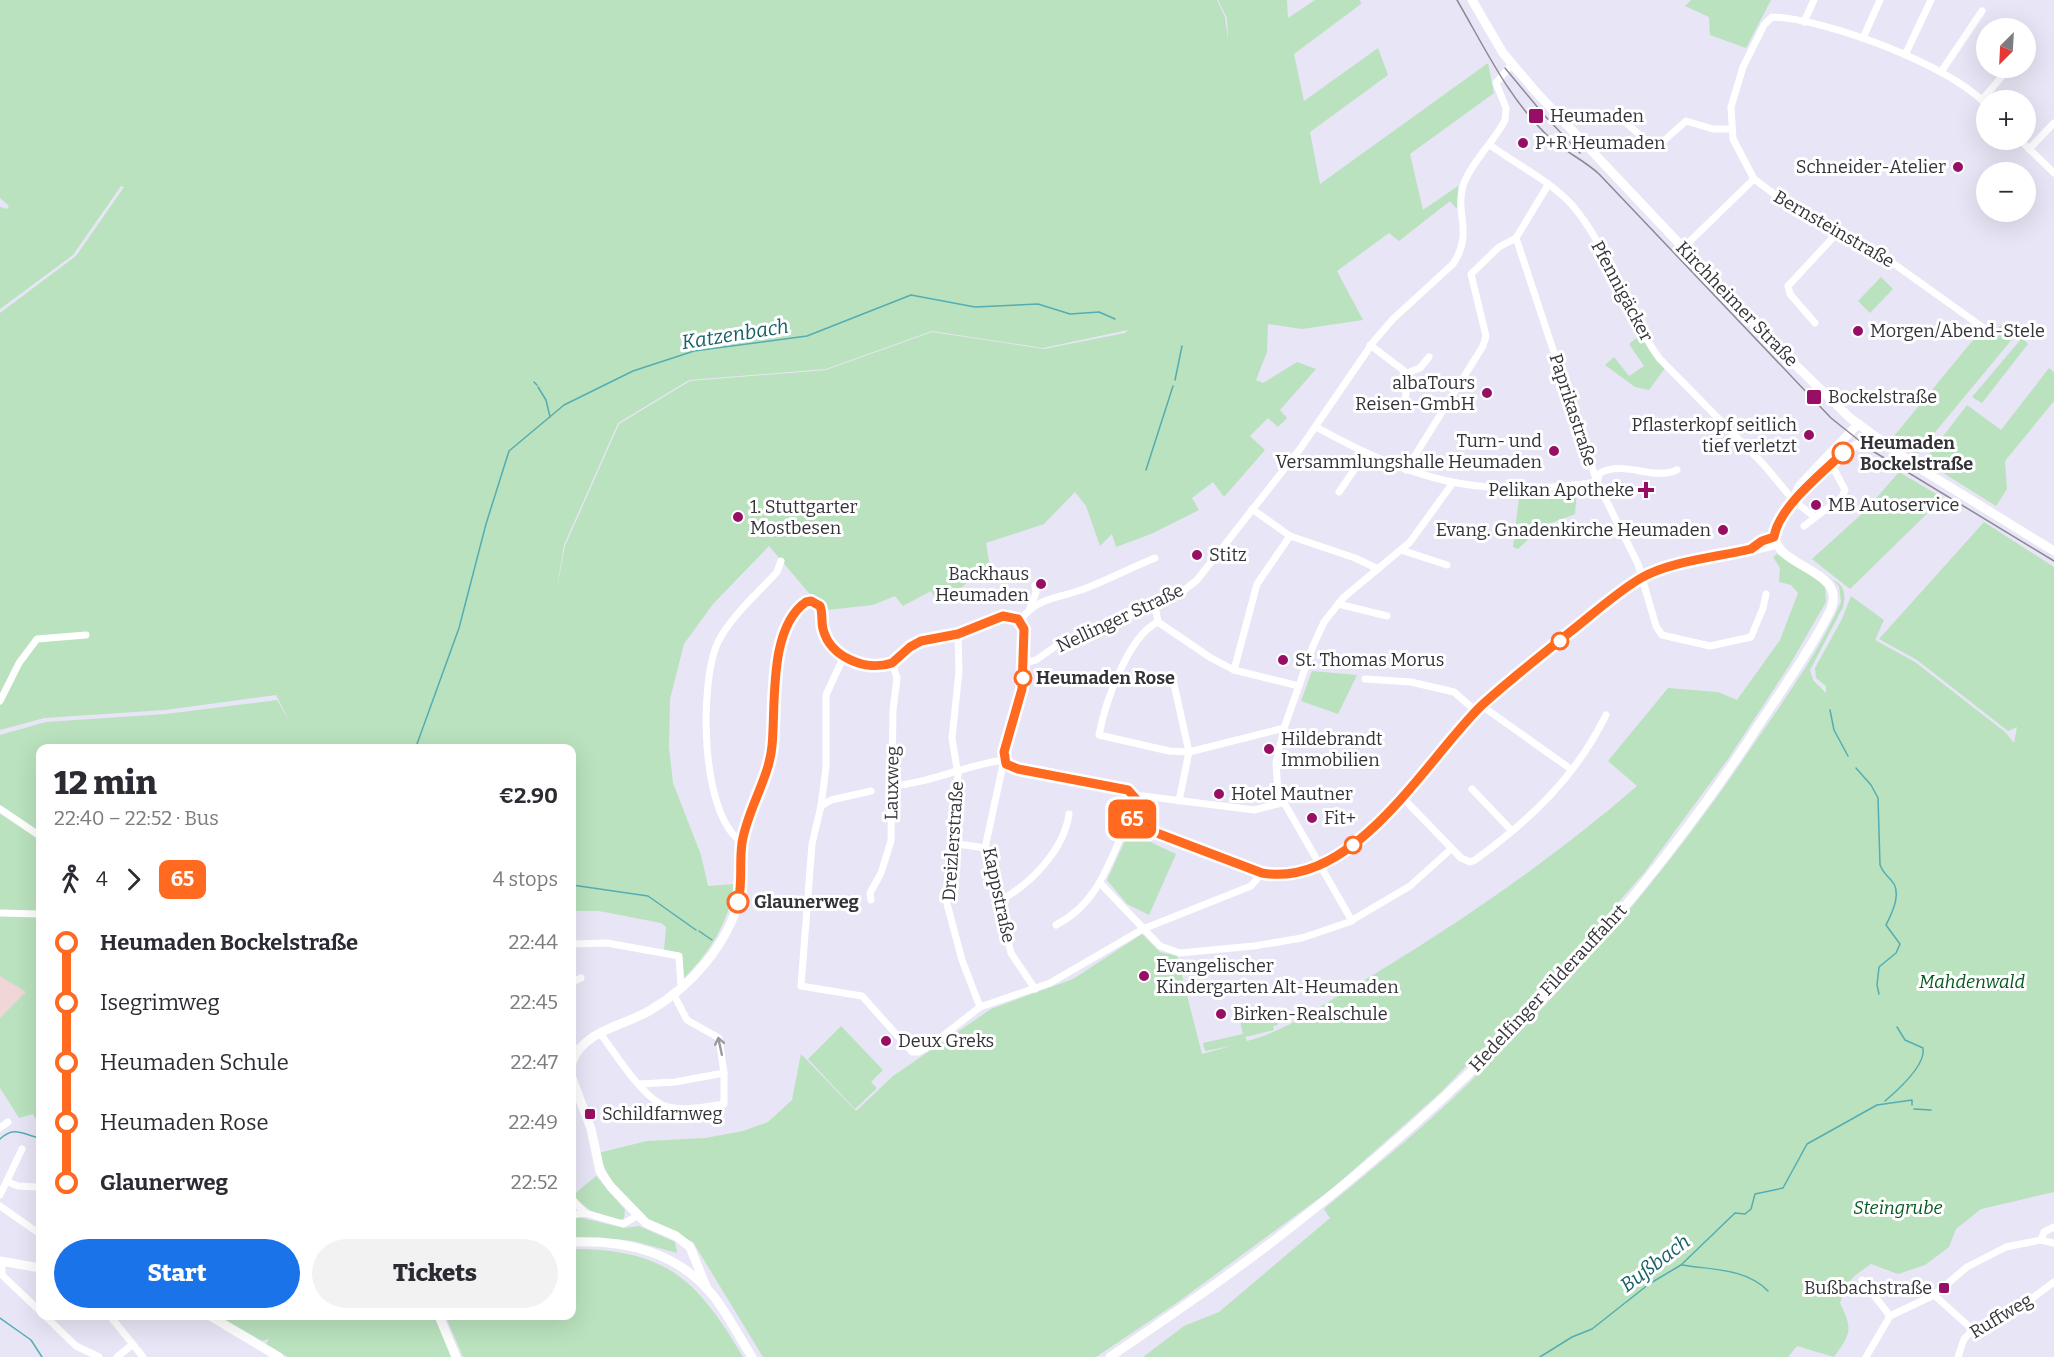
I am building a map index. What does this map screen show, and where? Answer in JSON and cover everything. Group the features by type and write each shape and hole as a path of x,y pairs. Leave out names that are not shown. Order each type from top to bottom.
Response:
{"main road":[{"name":"Kirchheimer Straße","path":"1472,0 1512,64 1788,358 1881,443 2054,551"},
{"path":"1850,447 1861,426"},
{"path":"576,1054 579,1048 600,1033 650,1011 673,993 705,964 734,917 742,883 742,842 772,748 774,685 780,651 791,622 801,605 811,601 820,606 828,640 844,657 865,665 892,663 910,647 921,641 958,634 1003,616 1021,620 1024,629 1022,689 1007,740 1004,760 1018,769 1128,790 1135,795 1132,820 1141,827 1262,873 1283,875 1317,865 1363,838 1479,709 1532,662 1642,577 1662,569 1751,549 1775,541 1776,528 1794,501 1861,426"},
{"path":"1826,465 1850,447 1867,441 1881,443"},
{"name":"Hedelfinger Filderauffahrt","path":"1110,1357 1288,1230 1417,1123 1527,1015 1635,894 1736,759 1834,603 1833,593 1828,584 1775,541"},
{"path":"576,1089 591,1128 600,1171 623,1202 637,1216 651,1226 686,1243 707,1289 752,1357"},
{"path":"576,1242 628,1244 681,1266 707,1289"},
{"path":"681,1266 686,1243"},
{"path":"681,1266 692,1252"},
{"path":"1,1264 36,1268"},
{"path":"1,1264 36,1272"},
{"path":"217,1320 279,1357"},
{"path":"441,1320 456,1357"}],"street":[{"path":"1804,22 1814,0"},
{"path":"1863,38 1880,0"},
{"path":"1905,55 1931,0"},
{"path":"1941,72 1982,11"},
{"name":"Bernsteinstraße","path":"1976,96 1941,72 1863,38 1804,22 1772,17 1764,25 1734,91 1731,129 1738,153 1754,179 1785,202 1888,258 1985,329"},
{"name":"Nellinger Straße","path":"1023,663 1036,660 1063,641 1155,606 1182,592 1197,580 1316,427 1370,345 1393,319 1453,264 1459,255 1465,234 1464,184 1506,117 1505,106 1496,88 1496,81 1512,64"},
{"path":"1623,120 1653,147 1658,147 1686,121 1713,129 1731,129"},
{"path":"2036,142 2054,123"},
{"name":"Pfennigäcker","path":"1490,145 1565,198 1583,220 1641,330 1659,358 1764,465 1794,501"},
{"path":"2030,150 2054,173"},
{"path":"1683,248 1754,179"},
{"path":"1406,470 1483,346 1486,336 1471,274 1499,247 1516,238 1548,185"},
{"path":"1815,323 1790,294 1788,286 1840,230"},
{"name":"Paprikastraße","path":"1516,238 1597,482 1642,577 1656,626 1662,635 1690,643 1710,645 1751,637 1766,594"},
{"path":"1370,345 1407,373"},
{"path":"1407,373 1420,368 1429,357"},
{"path":"1405,407 1407,373"},
{"path":"1316,427 1365,454 1452,484 1516,489 1597,482 1600,473 1615,468 1668,474 1677,470"},
{"path":"1339,492 1365,454"},
{"path":"1804,526 1842,497 1845,490 1826,465"},
{"path":"1352,921 1282,803 1275,778 1284,728 1314,642 1338,604 1420,531 1452,484"},
{"path":"1794,501 1815,517"},
{"path":"1252,509 1290,536 1355,558 1378,569"},
{"path":"1234,670 1257,584 1290,536"},
{"path":"1401,550 1447,565"},
{"path":"1030,608 1053,597 1082,590 1155,558"},
{"path":"742,842 727,827 712,783 708,759 708,691 712,659 724,631 777,572 781,561"},
{"path":"1021,620 1030,608 1036,593 1035,585"},
{"path":"1338,604 1387,616"},
{"path":"1155,606 1158,622 1211,658 1234,670 1299,686"},
{"path":"1158,622 1150,625 1135,643 1116,680 1099,735 1169,751 1189,752 1284,728"},
{"name":"Dreizlerstraße","path":"958,634 959,671 952,738 957,794 946,900 962,960 980,1007"},
{"path":"0,701 9,679 37,639 86,635"},
{"path":"844,657 826,694 826,767 821,806 812,844 801,987 862,996 909,1048 918,1052 980,1007 1035,989 1068,973 1143,929 1251,886 1262,873"},
{"name":"Lauxweg","path":"871,900 870,893 881,873 891,841 893,710 897,678 892,663"},
{"path":"1365,679 1411,682 1454,692 1572,770"},
{"path":"1174,684 1189,752 1179,801"},
{"path":"1402,797 1451,849 1470,862 1512,831 1559,789 1606,715"},
{"path":"892,786 919,784 989,761 1004,760"},
{"name":"Kappstraße","path":"1004,760 985,849 1011,953 1035,989"},
{"path":"1472,789 1512,831"},
{"path":"821,806 831,800 871,791"},
{"path":"1135,795 1254,810 1282,803"},
{"path":"0,809 36,833"},
{"path":"999,901 1019,890 1036,873 1060,841 1067,828 1069,814"},
{"path":"1056,925 1072,916 1087,902 1100,884 1125,826 1132,820"},
{"path":"952,843 985,849"},
{"path":"1100,884 1160,946 1180,953 1286,942 1352,921 1410,886 1451,849"},
{"path":"0,913 36,914"},
{"path":"576,944 607,943 679,957 681,986"},
{"path":"576,980 581,978"},
{"path":"600,1033 658,1103 669,1107 724,1104 724,1073 719,1038 687,1020 673,993"},
{"path":"640,1084 675,1082 724,1073"},
{"path":"0,1128 8,1122"},
{"path":"0,1195 22,1149"},
{"path":"8,1182 18,1186 36,1187"},
{"path":"576,1203 585,1213"},
{"path":"0,1206 36,1231"},
{"path":"576,1214 585,1213 623,1224 637,1216"},
{"path":"2041,1240 2044,1232 2054,1227"},
{"path":"1866,1357 1890,1316 1934,1295 1967,1267 2006,1247 2041,1240 2054,1243"},
{"path":"1,1264 5,1278 36,1307"},
{"path":"1862,1280 1890,1316"},
{"name":"Ruffweg","path":"1958,1357 1965,1339 1973,1330 2015,1311 2054,1282"},
{"path":"1934,1295 1973,1330"},
{"path":"49,1320 76,1346 99,1357"},
{"path":"113,1320 143,1357"},
{"path":"117,1357 133,1344"}],"shaded area":[{"path":"0,976 27,992 0,1018"}],"green space":[{"path":"0,0 1217,0 1225,17 1228,41 1227,18 1218,0 1287,0 1288,18 1315,0 1360,0 1361,4 1294,54 1304,101 1378,48 1388,75 1310,132 1320,184 1488,63 1494,93 1410,154 1423,210 1458,186 1460,206 1456,208 1450,201 1399,241 1389,233 1337,271 1363,320 1302,329 1268,324 1267,352 1256,380 1263,383 1297,362 1316,369 1280,410 1287,418 1278,427 1268,418 1250,436 1265,450 1224,497 1213,482 1192,498 1199,510 1151,534 1116,547 1112,534 1100,546 1086,506 1075,492 1044,524 986,543 991,573 976,580 974,577 940,605 931,591 903,606 895,596 873,605 827,610 823,603 813,598 769,546 713,604 684,644 670,699 669,747 673,783 701,855 708,886 735,884 728,911 717,936 702,958 683,979 682,955 664,951 666,927 661,923 599,911 576,911 576,744 36,744 36,1120 33,1114 19,1118 0,1088 0,1018 26,992 0,976 0,735 46,722 166,714 277,700 290,723 276,695 165,710 44,718 0,730 0,313 76,256 124,187 121,186 73,255 0,309 0,207 7,209 9,206 0,198","holes":["1128,330 1125,333 1044,349 932,332 826,370 690,381 619,424 565,546 556,593 564,545 618,423 689,380 826,369 932,331 1043,348"]},
{"path":"1691,0 1771,0 1746,48 1710,35 1709,17 1685,6"},
{"path":"1881,277 1893,289 1870,313 1858,301"},
{"path":"2001,325 2015,333 2013,338 1917,454 1890,441 1978,334 1988,338"},
{"path":"1640,335 1665,368 1649,390 1635,387 1605,365 1614,357 1629,376 1644,366 1629,344"},
{"path":"2022,338 2028,344 1982,403 1972,397"},
{"path":"2049,368 2054,372 2054,401 2005,461 2007,489 1996,506 1924,461 1967,405 2001,430"},
{"path":"1899,472 1943,498 1850,589 1812,559 1865,511"},
{"path":"1577,489 1575,514 1541,527 1518,549 1513,547 1519,498"},
{"path":"1984,522 2054,567 2054,1192 1981,1209 1956,1229 1949,1247 1925,1265 1898,1274 1871,1264 1859,1273 1848,1284 1840,1303 1847,1319 1848,1331 1834,1357 1797,1346 1788,1357 1143,1357 1184,1326 1219,1312 1330,1218 1324,1209 1405,1142 1451,1100 1533,1018 1611,932 1684,842 1800,677 1841,602 1839,586 1832,579 1840,584 1843,591 1843,607 1810,670 1813,680 1826,693 1826,686 1816,678 1815,668 1842,619 1851,596 1884,620 1875,640 1915,662 2005,732 2014,743 2017,727 2008,731 1917,660 1879,639"},
{"path":"1777,554 1818,580 1825,587 1826,602 1789,666 1728,759 1644,873 1558,971 1441,1092 1333,1188 1178,1302 1096,1357 763,1357 693,1242 650,1221 611,1181 598,1153 647,1141 705,1138 743,1131 768,1122 792,1100 801,1054 856,1111 893,1076 991,1009 1073,979 1142,934 1160,952 1177,956 1202,1054 1231,1046 1205,1051 1203,1043 1243,1034 1239,1017 1274,1008 1278,1025 1273,1026 1274,1030 1245,1037 1247,1041 1275,1031 1301,1018 1462,918 1534,868 1637,786 1608,761 1668,688 1718,692 1737,700 1780,640 1798,593 1791,585 1779,582 1780,568 1773,557"},
{"path":"1312,671 1357,675 1338,714 1301,701"},
{"path":"1129,832 1176,854 1149,915 1127,904 1107,880"},
{"path":"841,1026 883,1070 871,1082 877,1088 855,1109 808,1059"},
{"path":"596,1176 625,1210 624,1218 620,1220 591,1211 576,1199 576,1193"},
{"path":"576,1217 624,1228 639,1226 675,1242 677,1253 633,1241 598,1237 576,1238"},
{"path":"576,1249 604,1250 632,1255 676,1274 710,1307 743,1357 463,1357 447,1320 576,1320"},
{"path":"225,1320 436,1320 452,1357 288,1357 266,1344 269,1339 262,1341"}],"waterway":[{"name":"Katzenbach","path":"417,744 459,628 486,524 509,451 564,405 633,371 694,351 807,336 911,295 975,307 1038,304 1070,314 1099,312 1115,319"},
{"path":"1175,380 1182,346"},
{"path":"534,382 537,385"},
{"path":"1146,470 1173,386"},
{"path":"538,387 546,400 550,417"},
{"name":"Bußbach","path":"1830,710 1834,730 1848,756"},
{"name":"Bußbach","path":"1856,768 1871,785 1878,798 1880,865 1896,890 1895,902 1886,925 1900,944 1896,953 1879,967 1877,985 1879,994"},
{"path":"576,886 648,896 696,930"},
{"path":"699,931 712,940"},
{"name":"Bußbach","path":"1885,1101 1910,1077 1923,1055 1923,1048 1905,1040 1897,1027"},
{"name":"Bußbach","path":"1540,1357 1572,1337 1592,1329 1649,1284 1681,1265 1735,1213 1745,1214 1751,1209 1755,1194 1783,1188 1807,1144 1877,1105 1912,1100 1912,1105"},
{"name":"Bußbach","path":"1914,1109 1931,1110"},
{"name":"Katzenbach","path":"0,1139 15,1132 36,1137"},
{"path":"1682,1265 1739,1274 1759,1283 1768,1291"},
{"path":"0,1318 31,1340 42,1357"}],"tram line":[{"path":"1457,0 1499,73 1535,123 1556,143 1599,174 1831,418 1871,450 2054,561"},
{"path":"1505,68 1544,115 1580,153"}],"bus line":[{"name":"65","path":"738,902 742,883 742,842 772,748 777,662 783,639 791,622 801,605 806,602 816,602 820,606 823,612 823,629 835,648 844,657 865,665 888,665 921,641 958,634 1003,616 1021,620 1024,629 1022,689 1004,752 1006,764 1018,769 1128,790 1135,795 1136,799 1131,817 1135,824 1187,846 1262,873 1292,874 1317,865 1363,838 1388,813 1476,711 1532,662 1642,577 1662,569 1751,549 1762,541 1774,537 1776,528 1794,501 1843,453"}],"place":[{"name":"Heumaden","path":"1536,116"},
{"name":"P+R Heumaden","path":"1523,143"},
{"name":"Schneider-Atelier","path":"1958,167"},
{"name":"Morgen/Abend-Stele","path":"1858,331"},
{"name":"albaTours Reisen-GmbH","path":"1487,393"},
{"name":"Bockelstraße","path":"1814,397"},
{"name":"Pflasterkopf seitlich tief verletzt","path":"1809,435"},
{"name":"Turn- und Versammlungshalle Heumaden","path":"1554,451"},
{"name":"Heumaden Bockelstraße","path":"1843,453"},
{"name":"Pelikan Apotheke","path":"1646,490"},
{"name":"MB Autoservice","path":"1816,505"},
{"name":"1. Stuttgarter Mostbesen","path":"738,517"},
{"name":"Evang. Gnadenkirche Heumaden","path":"1723,530"},
{"name":"Stitz","path":"1197,555"},
{"name":"Backhaus Heumaden","path":"1041,584"},
{"name":"St. Thomas Morus","path":"1283,660"},
{"name":"Heumaden Rose","path":"1023,678"},
{"name":"Hildebrandt Immobilien","path":"1269,749"},
{"name":"Hotel Mautner","path":"1219,794"},
{"name":"Fit+","path":"1312,818"},
{"name":"Glaunerweg","path":"738,902"},
{"name":"Evangelischer Kindergarten Alt-Heumaden","path":"1144,976"},
{"name":"Birken-Realschule","path":"1221,1014"},
{"name":"Deux Greks","path":"886,1041"},
{"name":"Schildfarnweg","path":"590,1114"},
{"name":"Bußbachstraße","path":"1944,1288"}],"park label":[{"name":"Mahdenwald","path":"1972,982"},
{"name":"Steingrube","path":"1898,1208"}]}
